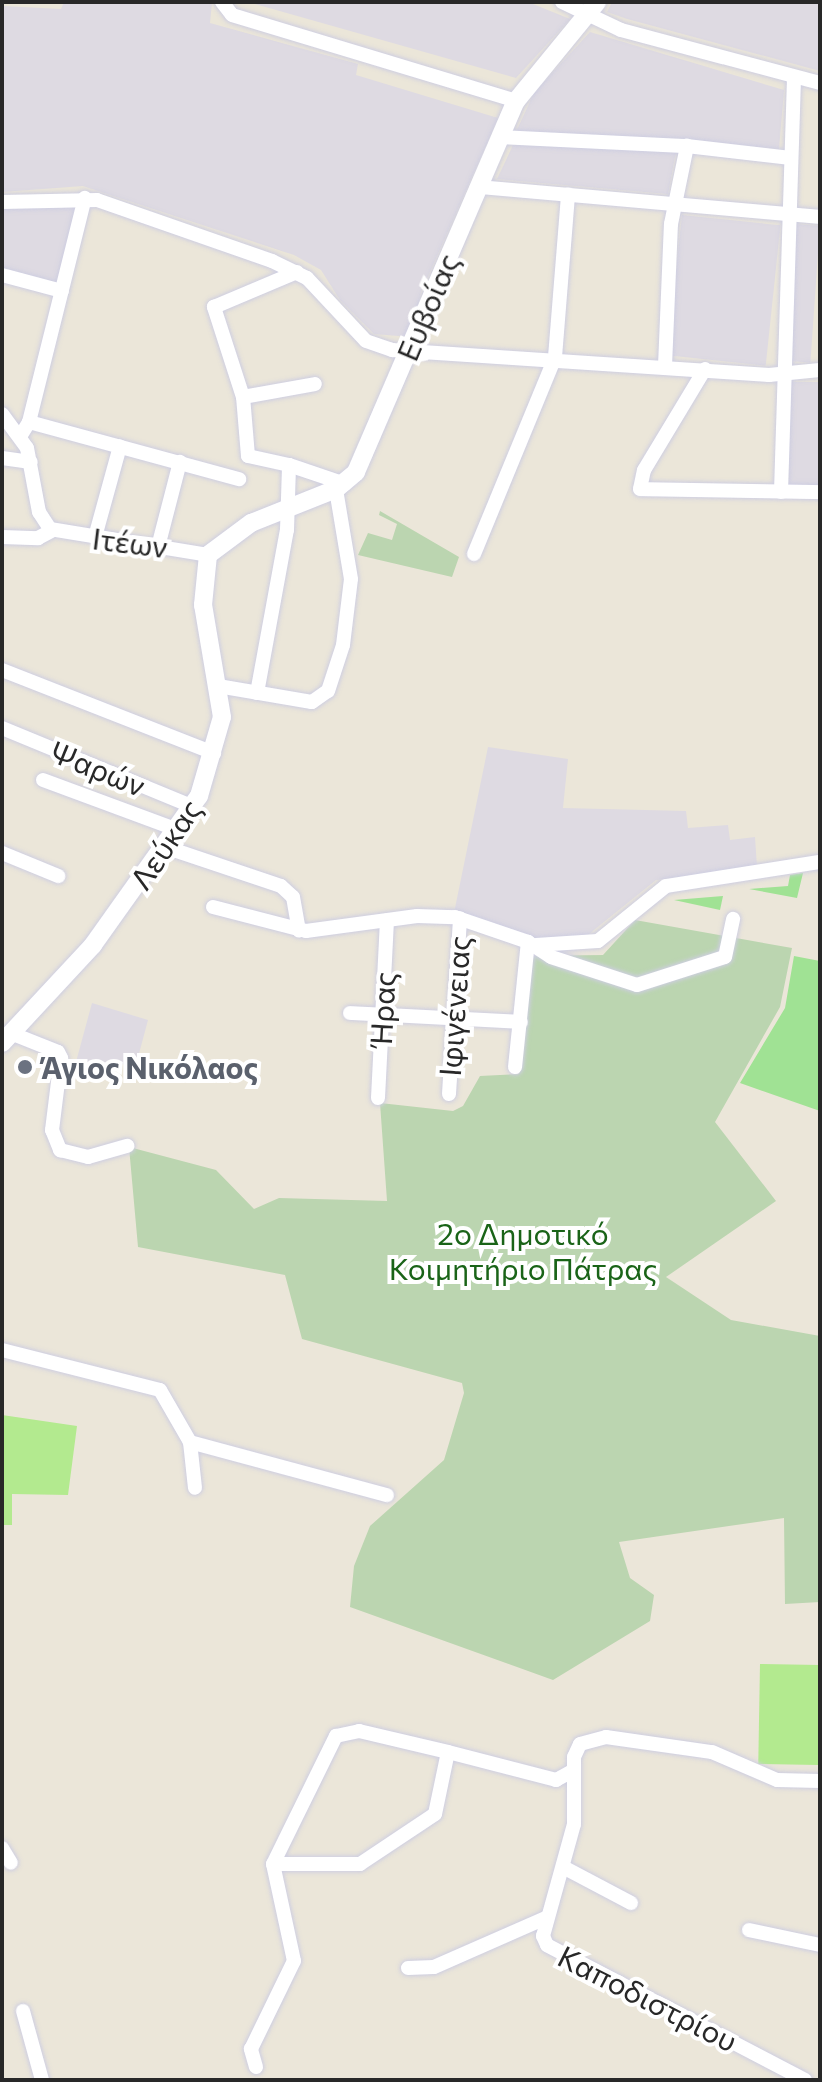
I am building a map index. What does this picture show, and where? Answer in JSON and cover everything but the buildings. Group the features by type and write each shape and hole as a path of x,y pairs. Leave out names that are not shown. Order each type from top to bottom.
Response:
{"main road":[{"name":"Ευβοίας","path":"340,487 363,459 516,101 593,8"},
{"path":"208,555 235,532 290,505 340,487"},
{"name":"Λεύκας","path":"9,1031 74,968 194,807 214,753 222,717 203,605 208,555"}],"street":[{"path":"222,2 232,15 516,101"},
{"path":"562,2 593,8 649,39 820,83"},
{"path":"781,492 794,78"},
{"path":"501,137 687,146 790,158"},
{"path":"665,366 674,204 687,146"},
{"path":"479,187 820,217"},
{"path":"474,554 555,357 568,195"},
{"path":"85,198 25,429 120,446 239,479"},
{"path":"2,202 85,198 297,272 366,341 411,351 555,357 784,375 820,370"},
{"path":"218,686 322,699 340,654 351,579 340,487 289,465 248,456 243,397 214,307 297,272"},
{"path":"2,275 62,291"},
{"path":"705,369 644,470 640,489 820,492"},
{"path":"243,397 315,384"},
{"name":"Ιτέων","path":"2,414 25,429 39,512 53,530"},
{"path":"95,537 120,446"},
{"path":"2,458 31,462"},
{"path":"159,543 180,462"},
{"path":"257,693 290,505 289,465"},
{"name":"Ιτέων","path":"2,537 38,538 53,530 159,543 208,555"},
{"path":"2,670 214,753"},
{"name":"Ψαρών","path":"2,728 194,807"},
{"path":"43,780 178,830"},
{"path":"165,847 281,886 293,897 299,930"},
{"path":"2,853 58,876"},
{"path":"530,944 598,941 666,886 820,862"},
{"path":"213,907 299,930 387,920 460,918 530,944 551,957 637,985 725,957 733,919"},
{"name":"Ιφιγένειας","path":"449,1094 460,918"},
{"name":"Ήρας","path":"378,1098 387,920"},
{"path":"515,1067 530,944"},
{"path":"350,1013 521,1022"},
{"path":"9,1031 58,1052 61,1058 52,1130 60,1150 88,1157 127,1146"},
{"path":"2,1350 160,1390 190,1442 195,1488"},
{"path":"190,1442 387,1495"},
{"path":"256,2067 251,2049 294,1961 273,1864 336,1736 359,1731 556,1780 572,1771"},
{"name":"Καποδιστρίου","path":"805,2080 547,1945 543,1936 577,1804 572,1771 580,1744 606,1737 712,1752 777,1780 820,1781"},
{"path":"273,1864 360,1864 435,1814 448,1752"},
{"path":"2,1848 11,1863"},
{"path":"563,1867 631,1903"},
{"path":"408,1968 434,1967 548,1917"},
{"path":"749,1930 820,1945"},
{"path":"23,2011 42,2080"}],"shaded area":[{"path":"64,2 212,2 210,23 358,64 356,75 498,118 421,292 411,337 374,334 340,300 321,270 294,255 83,186 2,192 2,6 61,9"},
{"path":"248,2 528,2 570,19 516,78"},
{"path":"612,2 820,2 820,71 627,19 607,12"},
{"path":"590,32 784,90 779,149 685,139 516,132 534,93"},
{"path":"513,145 676,151 668,194 497,179"},
{"path":"79,202 59,285 2,271 2,207"},
{"path":"682,215 780,225 766,366 667,355"},
{"path":"793,224 820,226 810,363 783,361"},
{"path":"789,382 820,382 820,487 789,487"},
{"path":"488,747 568,759 563,808 686,811 688,828 728,825 730,840 755,837 757,867 656,880 584,938 532,938 454,913"},
{"path":"92,1003 148,1020 136,1065 76,1062"}],"green space":[{"path":"380,511 459,557 452,577 358,555 368,533 392,540 397,524 379,515"},
{"path":"803,873 797,898 749,889 788,886 790,875"},
{"path":"723,896 720,910 674,900"},
{"name":"2o Δημοτικό Κοιμητήριο Πάτρας","path":"635,920 792,948 780,1007 715,1122 776,1201 666,1277 731,1320 820,1336 820,1602 785,1604 784,1518 619,1542 630,1578 654,1595 650,1621 553,1680 350,1607 354,1566 370,1526 444,1460 464,1393 462,1383 302,1339 285,1275 138,1247 129,1147 216,1170 254,1209 279,1198 387,1201 380,1103 453,1111 463,1106 480,1076 519,1074 531,956 603,955"},
{"path":"794,956 820,961 820,1111 740,1083 785,1008"},
{"path":"2,1415 77,1426 68,1495 12,1494 12,1525 2,1525"},
{"path":"760,1664 820,1665 818,1765 758,1764"}],"place":[{"name":"Άγιος Νικόλαος","path":"25,1067"}]}
